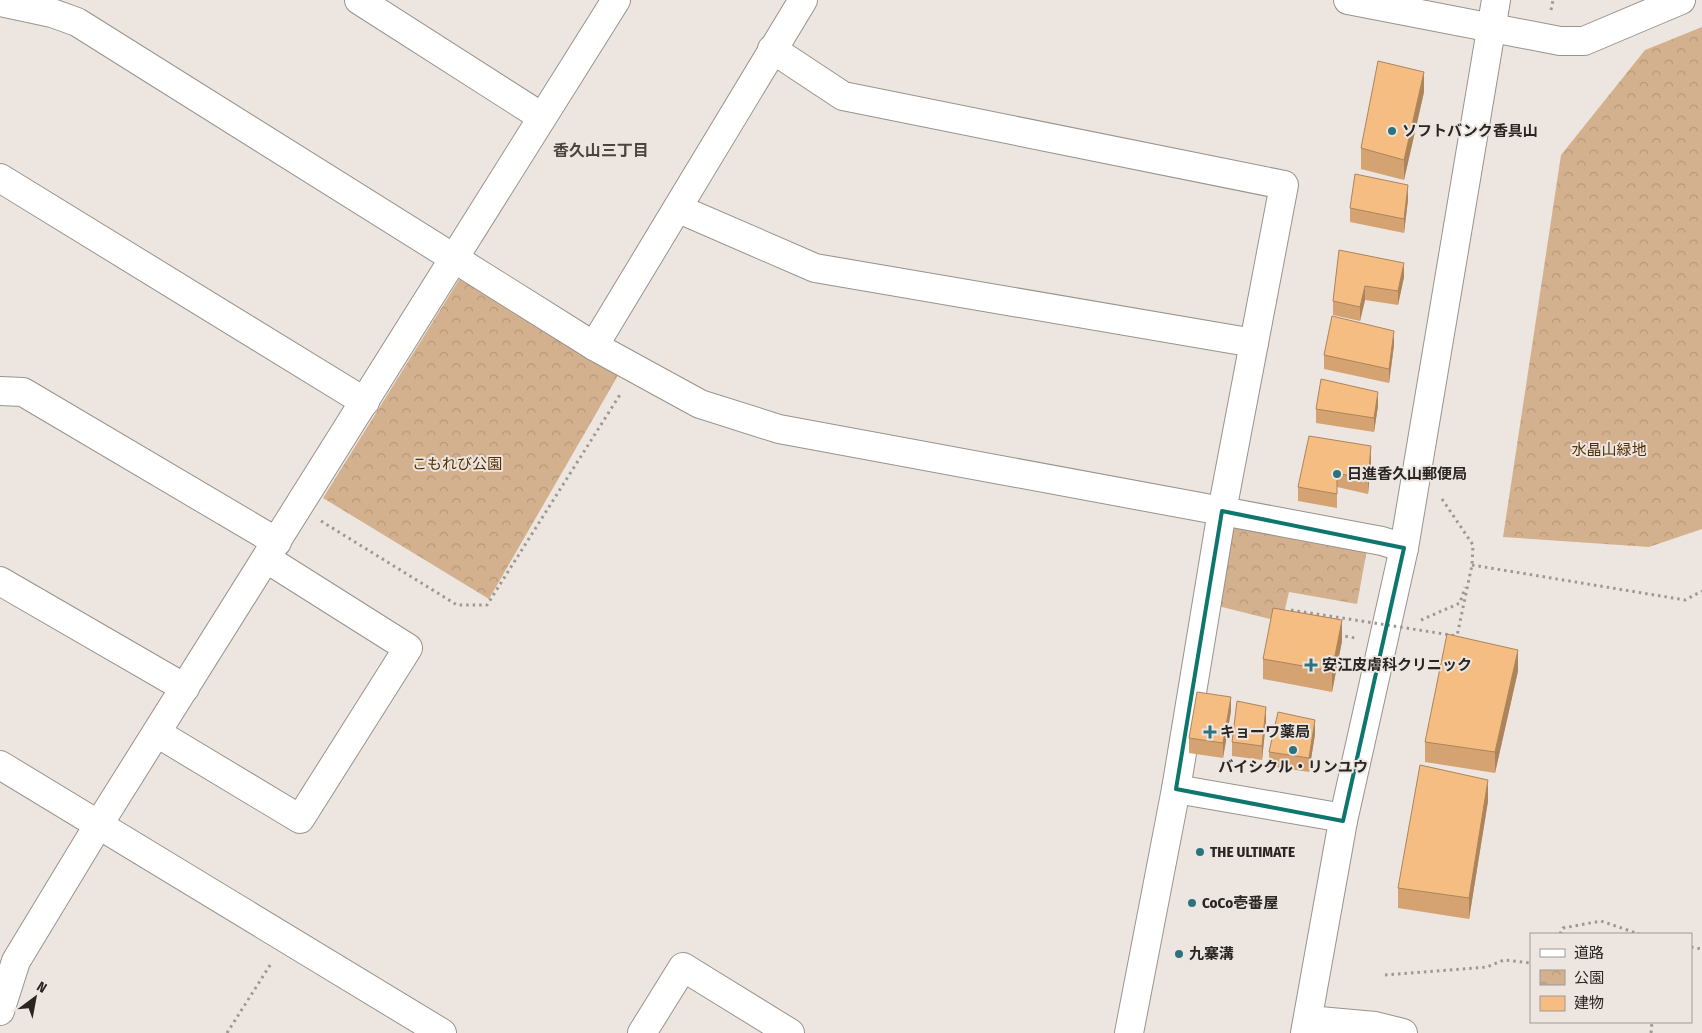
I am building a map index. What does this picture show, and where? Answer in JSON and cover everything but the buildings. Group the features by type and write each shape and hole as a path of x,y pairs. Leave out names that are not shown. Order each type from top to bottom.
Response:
{"street":[{"path":"359,0 542,118"},
{"path":"0,1011 16,961 99,824 616,0"},
{"path":"594,346 679,209 772,49 803,0"},
{"path":"1348,0 1560,41 1584,41 1681,0"},
{"path":"1403,1033 1375,1026 1307,1026 1343,820 1404,548 1496,0"},
{"path":"0,2 52,13 77,22 594,346 700,404 779,429 1382,541 1404,548"},
{"path":"772,49 843,96 1284,185 1222,511 1176,789 1129,1033"},
{"path":"0,178 365,402"},
{"path":"679,209 815,268 1254,343"},
{"path":"0,392 23,392 272,550 408,648 300,819 157,733"},
{"path":"0,581 185,688"},
{"path":"0,764 286,940 442,1033"},
{"path":"1176,789 1332,816 1343,820"},
{"path":"642,1033 683,967 790,1033"}],"path":[{"path":"299,507 457,605 487,605 636,369"},
{"path":"1291,618 1292,610 1457,636 1472,565 1473,545 1442,499"},
{"path":"1472,565 1685,600 1702,591"},
{"path":"1421,620 1460,603 1472,565"},
{"path":"1334,634 1360,639"},
{"path":"1560,933 1562,928 1601,921 1636,933"},
{"path":"227,1033 286,940"},
{"path":"1385,975 1487,966 1504,960 1530,962"}],"highlighted area":[{"path":"1222,511 1404,548 1343,821 1176,789"}],"green space":[{"name":"水晶山緑地","path":"1702,27 1702,529 1649,547 1503,537 1561,155 1645,50"},
{"name":"こもれび公園","path":"462,275 620,372 489,599 323,498"},
{"path":"1229,519 1368,544 1357,604 1289,592 1282,622 1214,605"}],"place":[{"name":"ソフトバンク香具山","path":"1392,131"},
{"name":"日進香久山郵便局","path":"1337,474"},
{"name":"安江皮膚科クリニック","path":"1311,665"},
{"name":"キョーワ薬局","path":"1210,732"},
{"name":"バイシクル・リンユウ","path":"1293,750"},
{"name":"THE ULTIMATE","path":"1200,852"},
{"name":"CoCo壱番屋","path":"1192,903"},
{"name":"九寨溝","path":"1179,954"}],"district":[{"name":"香久山三丁目","path":"601,150"}]}
